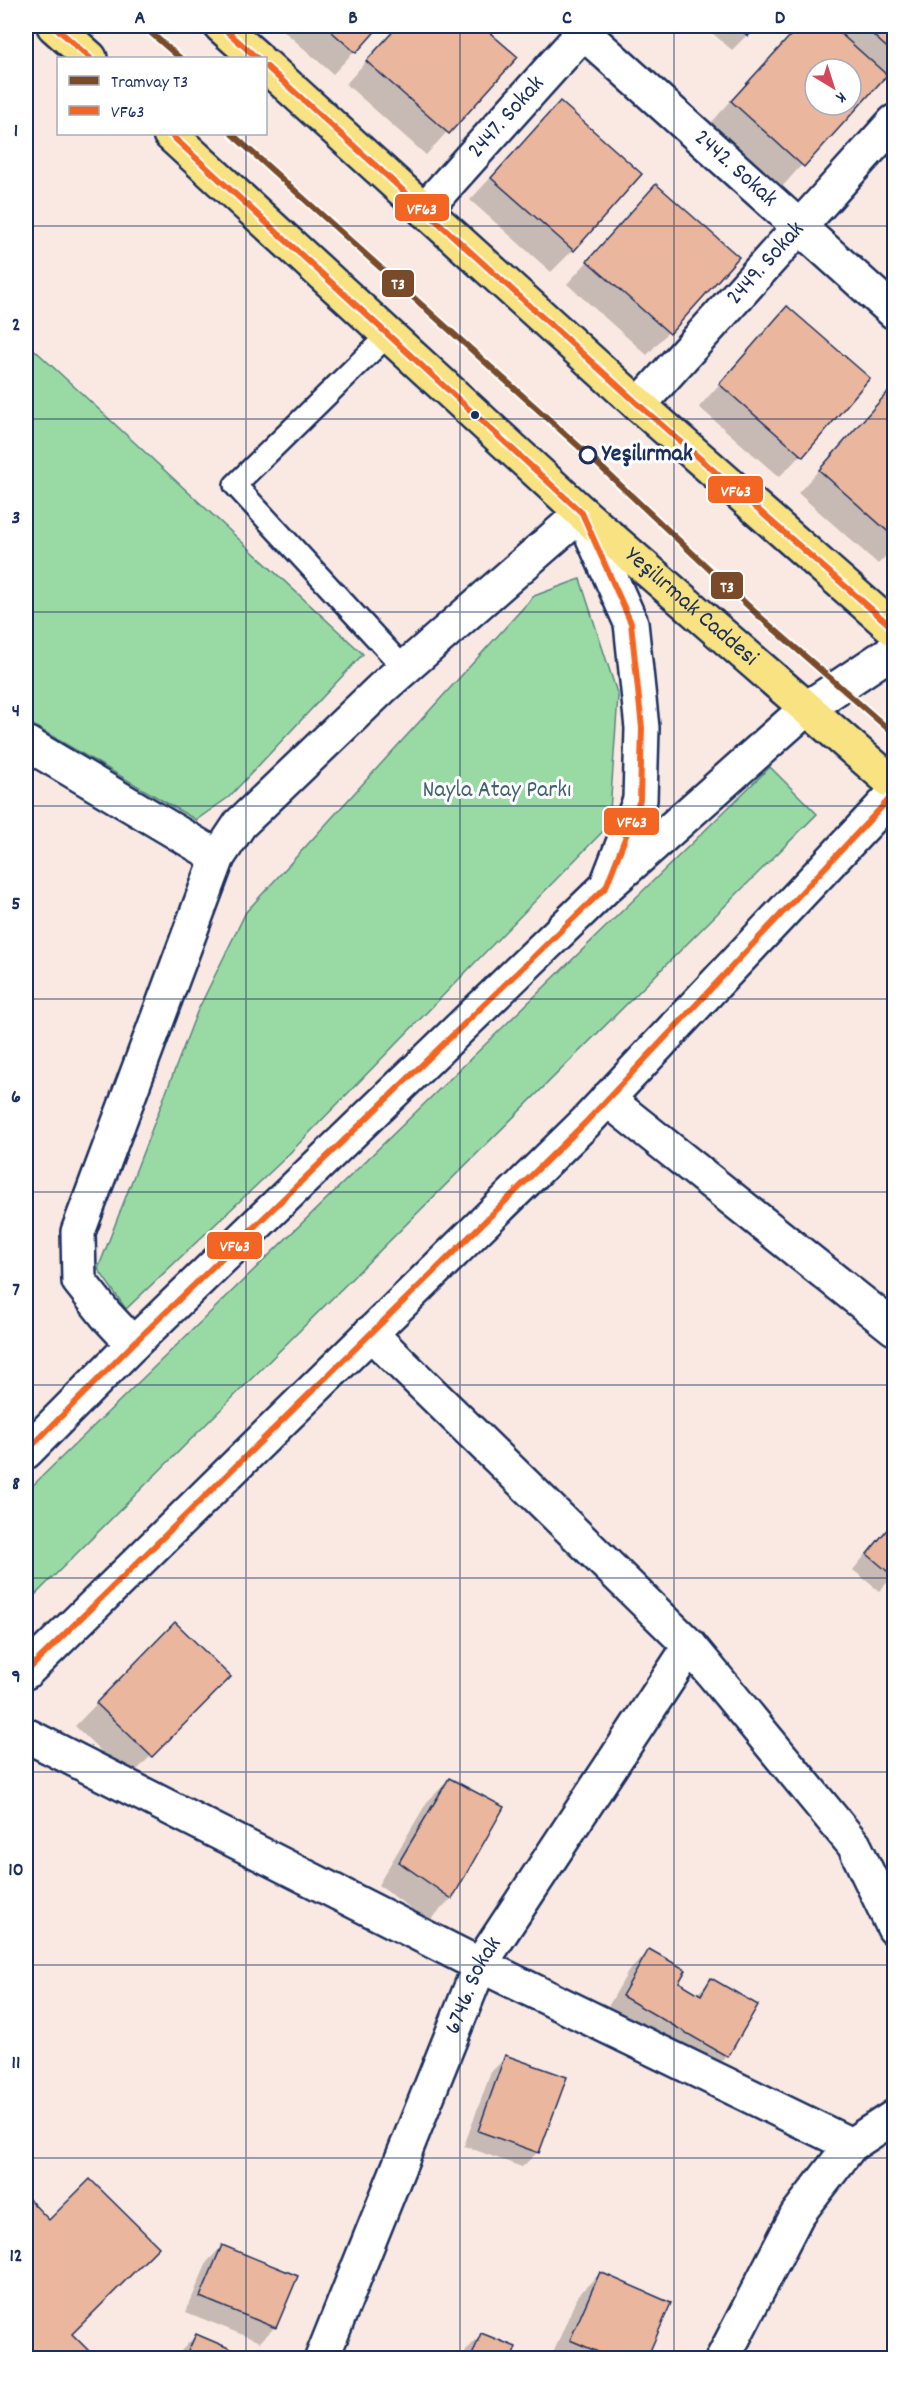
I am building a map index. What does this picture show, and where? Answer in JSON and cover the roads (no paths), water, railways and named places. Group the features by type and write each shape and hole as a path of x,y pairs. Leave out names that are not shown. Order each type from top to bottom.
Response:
{"main road":[{"path":"54,26 89,57"},
{"path":"221,26 256,57"},
{"path":"267,67 639,405 894,629"},
{"name":"Yeşilırmak Caddesi","path":"171,135 582,513 894,784"}],"street":[{"name":"2447. Sokak","path":"424,210 583,28"},
{"name":"2442. Sokak","path":"583,28 894,312"},
{"name":"2449. Sokak","path":"639,405 894,122"},
{"path":"133,1344 79,1281 78,1232 218,857 240,824 404,668 582,513 631,623 642,728 639,800 606,887"},
{"path":"26,1452 133,1344 606,887 807,708 894,650"},
{"path":"26,744 218,857"},
{"path":"26,1672 607,1099 894,794"},
{"path":"607,1099 894,1328"},
{"path":"370,1333 690,1646 854,1845 894,1928"},
{"name":"6746. Sokak","path":"322,2358 480,1965 690,1646"},
{"path":"26,1735 480,1965 851,2145"},
{"path":"723,2358 797,2215 851,2145 894,2117"}],"lane":[{"path":"388,335 235,485 404,668"}],"tram line":[{"name":"T3","path":"143,26 179,57"},
{"name":"T3","path":"233,135 585,452 759,616 894,734"}],"place":[{"name":"Yeşilırmak","path":"588,455"}],"park label":[{"name":"Nayla Atay Parkı","path":"497,791"}]}
